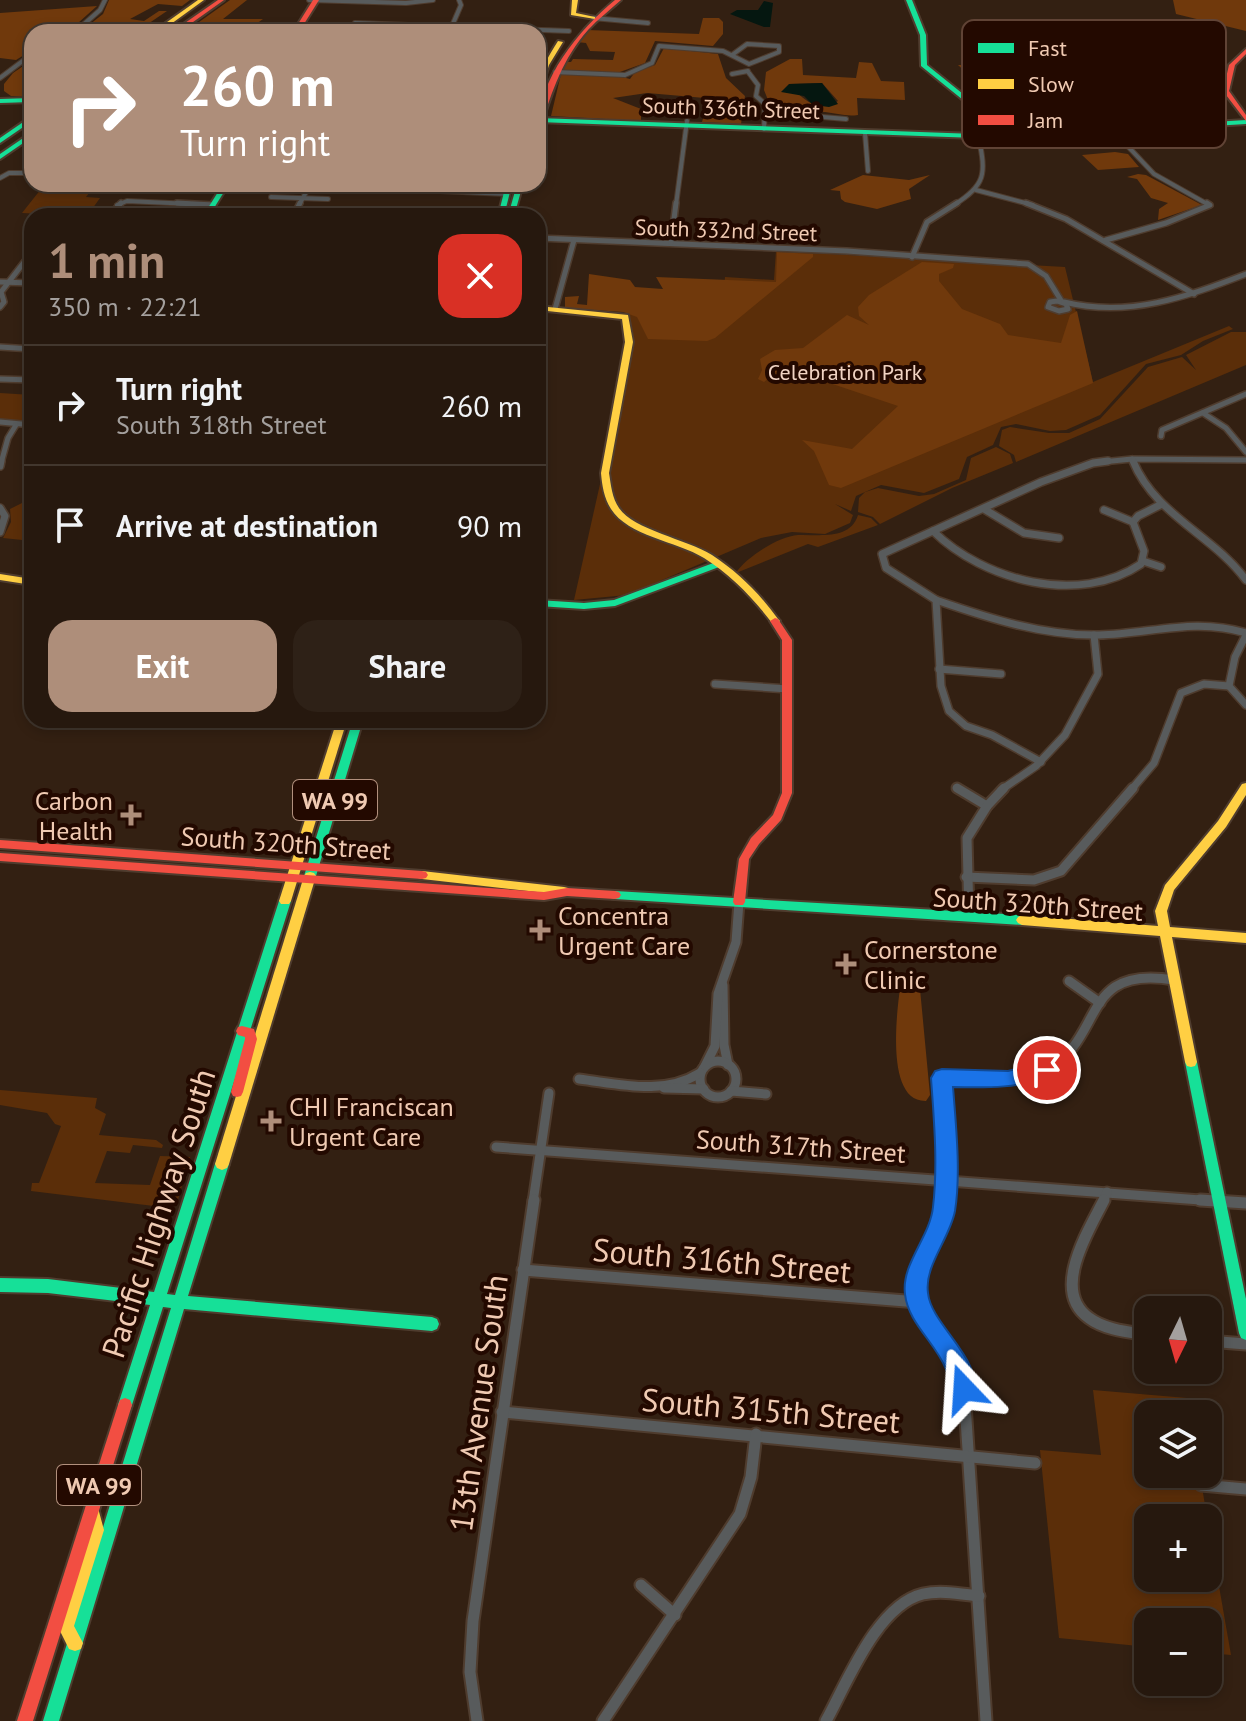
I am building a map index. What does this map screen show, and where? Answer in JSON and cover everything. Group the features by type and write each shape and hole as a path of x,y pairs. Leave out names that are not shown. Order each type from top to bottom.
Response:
{"main road":[{"path":"167,24 201,0"},
{"path":"186,24 221,0"},
{"path":"301,24 316,0"},
{"path":"575,0 572,13 588,18"},
{"path":"546,80 588,18 607,0"},
{"path":"546,93 569,31 618,0"},
{"path":"909,0 923,35 924,66 962,96"},
{"path":"1246,51 1232,65 1228,89 1230,101 1246,122"},
{"path":"1228,89 1246,113"},
{"path":"0,101 24,100"},
{"name":"South 336th Street","path":"546,122 687,124 962,137"},
{"name":"South 336th Street","path":"1226,124 1246,122"},
{"path":"0,141 24,124"},
{"path":"0,157 24,140"},
{"path":"211,208 222,192"},
{"path":"546,308 625,317 629,342 605,473 606,496 616,512 634,526 655,536 693,548 716,565 768,612 782,630 789,651 786,798 777,817 755,841 744,859 739,902"},
{"path":"546,603 590,606 615,603 716,565"},
{"path":"0,577 24,581"},
{"name":"Pacific Highway South","path":"25,1721 339,728"},
{"path":"347,728 346,735 352,739"},
{"name":"Pacific Highway South","path":"51,1721 355,728"},
{"path":"1246,787 1222,824 1166,894 1161,911 1246,1333"},
{"name":"South 320th Street","path":"0,844 487,892 544,896 567,892"},
{"path":"24,859 48,854 81,857 88,851"},
{"name":"South 320th Street","path":"0,857 292,872"},
{"name":"South 320th Street","path":"313,874 540,886 567,892 913,916 928,921 1145,935 1164,933"},
{"path":"487,892 500,888 533,890 540,886"},
{"name":"South 320th Street","path":"913,916 927,912 1246,938"},
{"path":"1001,925 1007,922 1069,924"},
{"path":"234,1123 238,1086 251,1039 250,1033 242,1031"},
{"path":"0,1285 48,1286 178,1302 432,1324"},
{"path":"75,1643 66,1627 96,1530 93,1506"}],"street":[{"path":"84,24 100,10 105,0"},
{"path":"309,0 406,3 433,0"},
{"path":"453,24 461,5 459,0"},
{"path":"588,18 648,23"},
{"path":"355,23 387,24"},
{"path":"546,30 569,31"},
{"path":"551,73 625,75 652,63 659,46 732,55 749,64 779,52 779,46 747,44 732,55"},
{"path":"0,78 24,60"},
{"path":"749,64 749,73 758,84 756,96 765,103 764,129"},
{"path":"732,74 749,73"},
{"path":"765,112 822,122 846,119"},
{"path":"671,243 687,124"},
{"path":"865,133 868,171"},
{"path":"912,257 927,222 976,190 985,171 981,148"},
{"path":"1106,240 1166,223 1210,205 1159,178 1130,148"},
{"path":"0,178 6,173 24,173"},
{"path":"976,190 1049,211 1106,240 1194,294"},
{"path":"296,208 306,192"},
{"path":"271,197 328,199"},
{"path":"117,208 124,201 213,205"},
{"name":"South 332nd Street","path":"546,238 1022,263 1045,272 1053,284"},
{"path":"555,309 574,240"},
{"path":"0,307 4,302 0,294 24,262"},
{"path":"1053,284 1054,297 1050,302 1086,307 1137,307 1194,294 1246,274"},
{"path":"0,282 24,283"},
{"path":"1053,284 1064,305"},
{"path":"0,347 24,348"},
{"path":"0,379 24,380"},
{"path":"1161,436 1162,430 1246,394"},
{"path":"1203,413 1226,428 1246,452"},
{"path":"0,422 24,425"},
{"path":"0,466 8,438 16,425"},
{"path":"1132,459 1141,482 1162,504 1223,551 1246,580"},
{"path":"1229,686 1235,657 1246,634 1221,625 1201,623 1094,635 1051,630 936,600 886,568 881,557 886,550 1080,466 1132,459 1246,460"},
{"path":"1143,561 1143,549 1133,522 1138,516 1162,504"},
{"path":"0,508 5,516 0,532"},
{"path":"984,509 1015,530 1059,538"},
{"path":"1104,510 1133,522"},
{"path":"933,531 961,555 990,568 1052,583 1083,586 1121,577 1143,561"},
{"path":"1143,561 1161,567"},
{"path":"936,600 939,669 946,708 960,723 992,735 1041,762"},
{"path":"969,916 967,838 987,806 1009,783 1041,762 1065,735 1095,682 1099,661 1094,635"},
{"path":"939,669 1001,674"},
{"path":"715,684 788,689"},
{"path":"966,877 1034,880 1051,876 1069,864 1154,763 1181,693 1204,684 1229,686 1246,705"},
{"path":"957,788 987,806"},
{"path":"704,1089 699,1082 702,1069 714,1050 718,994 736,942 739,902"},
{"path":"986,1721 970,1455 959,1373 918,1302 917,1276 943,1215 942,1078 1008,1080 1047,1070 1077,1042 1100,1003 1129,978 1174,980"},
{"path":"1069,981 1100,1003"},
{"path":"579,1079 680,1091 704,1089 717,1095 731,1091 766,1094 737,1080 728,1065 722,1047 726,1000 723,984"},
{"path":"655,1086 686,1083 714,1062 728,1065"},
{"path":"731,1091 737,1080"},
{"name":"13th Avenue South","path":"477,1721 472,1696 472,1642 549,1093"},
{"name":"South 317th Street","path":"496,1147 944,1178 1246,1203"},
{"path":"1107,1192 1080,1253 1071,1287 1073,1301 1081,1315 1104,1328 1134,1333"},
{"name":"South 316th Street","path":"523,1270 918,1302"},
{"path":"1222,1342 1246,1344"},
{"name":"South 315th Street","path":"502,1412 1035,1463"},
{"path":"603,1721 740,1514 751,1477 756,1434"},
{"path":"1222,1487 1246,1489"},
{"path":"641,1585 675,1615"},
{"path":"826,1721 883,1623 896,1608 927,1593 979,1596"}],"green space":[{"path":"109,0 190,0 182,6 158,4 130,19 144,21 159,11 167,11 148,24 90,24 103,14"},
{"path":"230,0 247,0 223,19 263,19 256,24 196,24"},
{"path":"1173,0 1246,0 1246,31 1226,26 1226,20 1201,20 1176,14"},
{"path":"97,6 77,24 24,24 24,55 16,60 0,58 0,13"},
{"path":"703,18 719,18 723,22 723,34 713,46 655,41 645,63 617,73 562,70 565,62 573,59 613,60 615,52 590,51 586,43 577,42 587,30 699,34"},
{"path":"664,48 718,54 726,78 745,96 741,124 702,122 708,100 705,98 647,93 613,98 641,109 641,121 551,116 561,74 630,79 635,72 655,65"},
{"path":"790,59 802,59 803,75 856,78 859,62 872,63 881,81 904,82 905,100 857,98 858,115 789,110 768,100 764,90 766,72","holes":["822,83 838,101 824,106 811,103 789,84"]},
{"path":"24,65 24,97 11,96 4,91 4,84"},
{"path":"1128,154 1139,167 1098,170 1082,155"},
{"path":"863,175 909,180 930,175 909,189 911,199 877,209 845,202 841,199 840,191 830,190"},
{"path":"1146,175 1202,205 1158,220 1159,209 1168,203 1151,198 1137,179 1127,177"},
{"path":"39,192 90,192 86,197 100,198 93,208 26,208"},
{"name":"Celebration Park","path":"776,251 1065,267 1093,382 1229,326 1233,329 1203,341 1181,355 1146,364 1100,415 1066,430 1050,431 1016,424 1001,427 993,445 967,457 959,479 924,493 881,485 856,496 851,511 835,504 853,515 850,523 825,534 792,532 761,538 627,595 574,600 633,337 629,316 624,313 722,309 725,277 774,280"},
{"path":"777,252 813,254 813,257 715,338 707,341 648,339 637,317 623,312 565,308 565,297 579,296 577,304 587,305 589,274 630,280 635,287 663,289 656,277 776,282"},
{"path":"922,262 954,264 953,268 939,274 939,281 962,309 1000,324 1008,335 1061,343 1070,315 1077,311 1093,383 841,488 829,485 814,451 802,440 852,449 898,406 782,367 764,382 758,379 762,370 760,359 775,350 803,348 847,315 869,325 859,316 858,307 869,295"},
{"path":"1231,332 1246,332 1246,365 1016,462 1014,455 999,446 1002,430 1010,427 1069,433 1100,419 1148,367 1182,357 1196,370 1186,355"},
{"path":"0,393 24,394 24,421 0,419"},
{"path":"996,447 1010,454 1013,463 952,488 880,524 873,517 858,512 859,498 865,492 878,488 919,496 934,494 966,480 971,458"},
{"path":"24,502 24,540 3,538 11,522 10,509"},
{"path":"858,515 871,518 878,525 818,547 808,544 736,573 747,561 772,544 790,536 841,532 854,523"},
{"path":"900,988 920,989 930,1095 926,1101 913,1097 904,1087 899,1072 896,1035"},
{"path":"0,1090 97,1098 95,1108 106,1114 99,1135 156,1140 163,1145 162,1148 133,1145 130,1153 107,1151 95,1183 150,1185 160,1156 190,1157 178,1200 162,1207 31,1191 32,1183 39,1183 61,1126 55,1124 47,1113 0,1105"},
{"path":"1093,1390 1187,1398 1134,1400 1134,1488 1202,1488 1205,1504 1134,1504 1134,1592 1220,1592 1231,1655 1222,1654 1222,1608 1134,1608 1134,1646 1059,1638 1040,1450 1101,1455"}],"shaded area":[{"path":"764,1 773,3 770,27 730,14 737,10 758,10"},
{"path":"822,83 838,104 829,107 813,105 804,96 781,92 789,84"}],"traffic: fast":[{"path":"909,0 923,35 924,66 962,96"},
{"path":"0,101 24,100"},
{"path":"546,120 962,136"},
{"path":"1226,123 1246,122"},
{"path":"0,141 24,124"},
{"path":"0,157 24,140"},
{"path":"211,208 221,192"},
{"path":"503,208 507,192"},
{"path":"513,208 518,192"},
{"path":"546,604 584,606 615,603 716,565"},
{"path":"310,876 356,728"},
{"path":"615,895 1022,920"},
{"path":"125,1405 285,901"},
{"path":"1191,1062 1246,1333"},
{"path":"51,1721 222,1164"},
{"path":"0,1285 48,1286 178,1302 432,1324"}],"traffic: slow":[{"path":"167,24 201,0"},
{"path":"575,0 573,14 593,18"},
{"path":"546,65 560,42"},
{"path":"546,309 625,317 629,342 605,473 614,508 636,526 696,550 718,564 749,590 775,621"},
{"path":"0,577 24,581"},
{"path":"285,901 339,728"},
{"path":"1191,1062 1161,911 1169,888 1222,824 1246,787"},
{"path":"422,875 564,891"},
{"path":"222,1164 310,876"},
{"path":"1022,920 1246,938"},
{"path":"75,1643 66,1627 96,1530 93,1513"}],"traffic: jam":[{"path":"186,24 221,0"},
{"path":"301,24 316,0"},
{"path":"546,102 558,71 576,41 618,0"},
{"path":"1246,51 1232,65 1226,91 1246,119"},
{"path":"739,902 744,859 755,841 777,817 787,793 787,640 775,621"},
{"path":"0,844 422,875"},
{"path":"0,857 544,896 567,892 615,895"},
{"path":"237,1092 251,1039 250,1033 242,1031"},
{"path":"25,1721 125,1405"}],"place":[{"name":"Carbon Health","path":"131,815"},
{"name":"Concentra Urgent Care","path":"540,930"},
{"name":"Cornerstone Clinic","path":"846,964"},
{"name":"CHI Franciscan Urgent Care","path":"271,1121"}],"route":[{"path":"964,1389 949,1351 920,1309 916,1292 917,1276 939,1231 944,1208 942,1078 1008,1080 1047,1070"}]}
